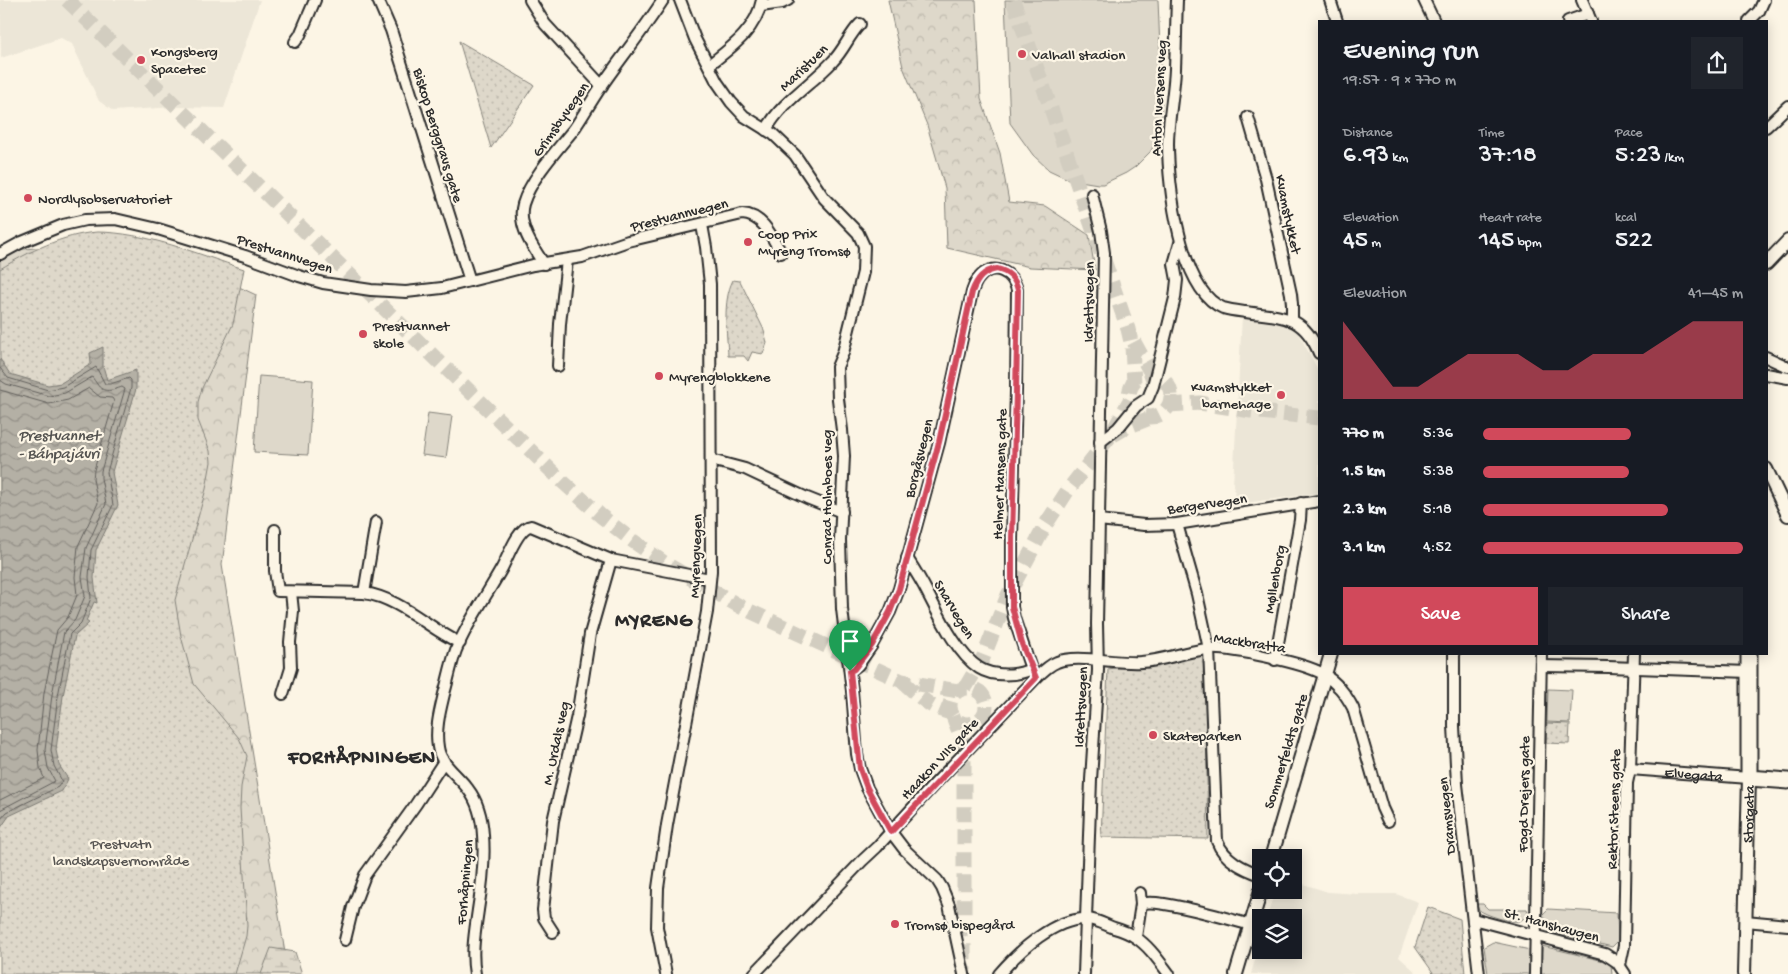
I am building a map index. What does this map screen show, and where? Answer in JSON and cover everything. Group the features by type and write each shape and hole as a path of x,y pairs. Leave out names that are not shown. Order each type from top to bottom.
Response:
{"main road":[{"name":"Storgata","path":"1749,655 1749,778"},
{"name":"Elvegata","path":"1749,778 1788,781"}],"street":[{"path":"295,42 302,31 315,0"},
{"name":"Biskop Berggravs gate","path":"378,0 391,30 470,281"},
{"path":"530,0 545,24 602,86"},
{"name":"Grimsbyvegen","path":"544,264 524,229 523,204 534,182 547,163 574,128 663,0"},
{"name":"Conrad Holmboes veg","path":"680,0 692,32 722,91 738,111 773,134 795,155 824,198 858,234 864,246 863,272 843,353 837,367 838,399 844,456 840,540 842,609 860,769 867,788 891,832 904,849 937,880 942,888 949,905 964,974"},
{"path":"709,65 745,35 754,22 761,3 782,3 788,0"},
{"name":"Anton Iversens veg","path":"1177,0 1175,78 1168,143 1180,243 1197,281 1216,305 1228,309 1282,316 1292,320"},
{"path":"1330,0 1337,20"},
{"path":"1424,0 1434,20"},
{"path":"1575,20 1590,18 1582,0"},
{"path":"1750,20 1759,11 1764,0"},
{"name":"Maristuen","path":"766,130 780,110 836,58 851,33 860,24"},
{"path":"1768,125 1788,106"},
{"name":"Kvamstykket","path":"1248,117 1266,179 1291,294 1292,320"},
{"name":"Idrettsvegen","path":"1084,974 1091,780 1098,661 1097,624 1104,253 1102,231 1092,194"},
{"name":"Prestvannvegen","path":"0,254 22,242 63,225 85,220 115,219 158,229 323,283 378,291 406,292 442,288 567,260 604,251 628,241 702,225 732,216 751,214 763,224 781,253"},
{"name":"Myrengvegen","path":"666,974 657,927 658,888 667,826 707,612 712,544 710,284 702,225"},
{"path":"1768,262 1788,241"},
{"path":"1100,442 1118,428 1136,406 1148,398 1153,386 1175,298 1177,280 1174,264 1180,243"},
{"path":"558,366 560,324 567,260"},
{"name":"Borgåsvegen","path":"850,671 863,658 895,602 939,442 975,284 984,273 993,270 1003,271 1013,278"},
{"name":"Helmer Hansens gate","path":"1013,278 1018,290 1018,303 1012,607 1017,627 1034,673"},
{"path":"1292,320 1305,329 1318,351"},
{"path":"1768,358 1788,367"},
{"path":"1768,374 1788,378"},
{"path":"711,460 746,469 807,498 842,512"},
{"path":"1768,473 1788,515"},
{"name":"Bergervegen","path":"1100,520 1144,525 1177,524 1318,501"},
{"name":"Møllenborg","path":"1275,660 1300,520 1301,504"},
{"path":"364,593 376,522"},
{"path":"1177,524 1197,594 1209,649 1218,841 1223,852 1229,858 1252,871"},
{"name":"Forhåpningen","path":"475,974 473,942 483,869 482,823 474,797 444,761 438,749 438,720 449,674 460,643 517,537 525,528 535,527 611,560"},
{"path":"275,530 275,571 278,591 364,593 376,596 392,603 460,643"},
{"name":"Snarvegen","path":"907,558 953,638 976,666 983,670 1015,675 1034,673"},
{"path":"611,560 710,579"},
{"name":"M. Urdals veg","path":"553,932 544,918 543,910 553,820 577,716 590,634 611,560"},
{"path":"284,694 291,668 292,592"},
{"name":"Mackbratta","path":"1098,661 1140,662 1209,649 1235,651 1308,667 1325,675 1346,694 1353,708 1382,808 1388,821"},
{"name":"Sommerfeldts gate","path":"1274,849 1331,655"},
{"name":"Dramsvegen","path":"1454,655 1454,734 1457,784 1479,974"},
{"name":"Fogd Drejers gate","path":"1535,974 1541,655"},
{"name":"Rektor Steens gate","path":"1622,970 1627,783 1630,769 1634,655"},
{"name":"Haakon VIIs gate","path":"754,974 891,832 1034,673 1063,660 1081,659 1098,661"},
{"path":"1540,666 1749,672"},
{"path":"345,940 354,902 365,875 444,761"},
{"name":"Elvegata","path":"1630,769 1749,778"},
{"name":"Storgata","path":"1744,974 1749,778"},
{"path":"1136,937 1140,898 1146,902 1161,903 1251,925"},
{"path":"1236,974 1258,899"},
{"path":"999,974 1013,958 1047,931 1066,923 1086,919 1102,923 1136,937 1169,974"},
{"name":"St. Hanshaugen","path":"1473,919 1605,954 1614,959 1622,970"},
{"path":"1745,921 1788,925"}],"shaded area":[{"path":"0,0 260,0 224,108 174,107 113,111 99,101 72,44 61,38 1,58"},
{"path":"1242,316 1294,325 1318,370 1318,493 1238,504 1233,485"},
{"path":"1302,884 1328,892 1396,894 1418,902 1399,957 1418,974 1251,974 1255,959 1302,959 1302,909 1269,909 1272,899 1302,899"}],"green space":[{"path":"888,0 976,0 981,99 1000,153 1009,202 1045,206 1089,235 1095,270 1030,267 947,248 945,188 927,125 903,67"},
{"path":"1005,0 1158,0 1162,98 1161,124 1151,151 1135,167 1103,184 1098,184 1068,179 1049,170 1033,155 1010,123"},
{"path":"459,41 534,85 491,148"},
{"name":"Prestvatn landskapsvernområde","path":"97,232 115,233 152,240 244,269 233,324 202,388 198,402 198,420 210,451 211,462 206,489 175,600 181,636 194,684 239,738 247,756 241,787 240,808 247,926 235,974 0,974 0,269 23,256 59,240"},
{"name":"Prestvatn landskapsvernområde","path":"134,237 256,295 222,565 285,953 264,974 75,974 0,327 0,251 119,241"},
{"path":"733,280 740,281 764,330 767,343 763,354 752,352 748,361 744,356 728,356 726,307"},
{"path":"259,376 313,380 308,455 254,452"},
{"path":"428,413 452,416 446,458 422,455"},
{"path":"1205,655 1208,839 1101,837 1108,669"},
{"path":"1548,689 1572,690 1570,723 1547,722"},
{"path":"1547,723 1570,724 1569,744 1546,743"},
{"path":"1477,904 1483,904 1488,909 1527,909 1529,915 1519,921 1504,920 1482,912"},
{"path":"1428,907 1460,919 1465,974 1433,974 1415,947"},
{"path":"1548,909 1617,913 1618,941 1612,947 1551,932 1543,914"},
{"path":"1493,942 1530,950 1531,974 1488,974 1484,947"},
{"path":"1542,946 1604,961 1611,965 1612,974 1540,974"},
{"path":"271,948 295,952 302,974 261,974"}],"water":[{"name":"Prestvannet - Báhpajávri","path":"103,347 103,366 107,380 136,370 136,389 112,472 118,505 96,550 94,578 97,603 94,602 86,621 89,623 75,636 63,696 56,750 59,765 68,779 62,791 9,816 0,829 0,359 10,374 48,385 61,383 91,364 90,353"}],"tunnel":[{"path":"67,0 563,482 601,516 633,541 666,564 741,607 902,681 958,691"},
{"path":"1013,0 1128,329 1132,346 1134,383"},
{"path":"1134,342 1152,375"},
{"path":"1150,375 1165,381 1171,396 1165,411 1150,417 1135,411 1129,396 1135,381 1150,375"},
{"path":"965,688 983,658 1008,595 1046,524 1068,490 1111,435 1130,400"},
{"path":"1169,405 1200,403 1251,411 1318,418"},
{"path":"1113,435 1127,427 1155,416"},
{"path":"903,682 931,705 952,713"},
{"path":"968,688 975,689 981,693 985,699 986,706 985,713 981,719 975,723 968,724 961,723 955,719 951,713 950,706 951,699 955,693 961,689 968,688"},
{"path":"953,716 961,737 964,759 964,970"}],"place":[{"name":"Valhall stadion","path":"1022,54"},
{"name":"Kongsberg Spacetec","path":"141,60"},
{"name":"Nordlysobservatoriet","path":"28,198"},
{"name":"Coop Prix Myreng Tromsø","path":"748,242"},
{"name":"Prestvannet skole","path":"363,334"},
{"name":"Myrengblokkene","path":"659,376"},
{"name":"Kvamstykket barnehage","path":"1281,395"},
{"name":"Skateparken","path":"1153,735"},
{"name":"Tromsø bispegård","path":"895,924"}],"district":[{"name":"MYRENG","path":"654,619"},
{"name":"FORHÅPNINGEN","path":"362,756"}],"route":[{"path":"997,269 1003,271 1013,278 1018,290 1011,565 1012,607 1022,644 1036,678 904,816 891,832 867,788 860,769 850,671 854,669 872,645 895,602 939,442 975,284 984,273 997,269"}]}
